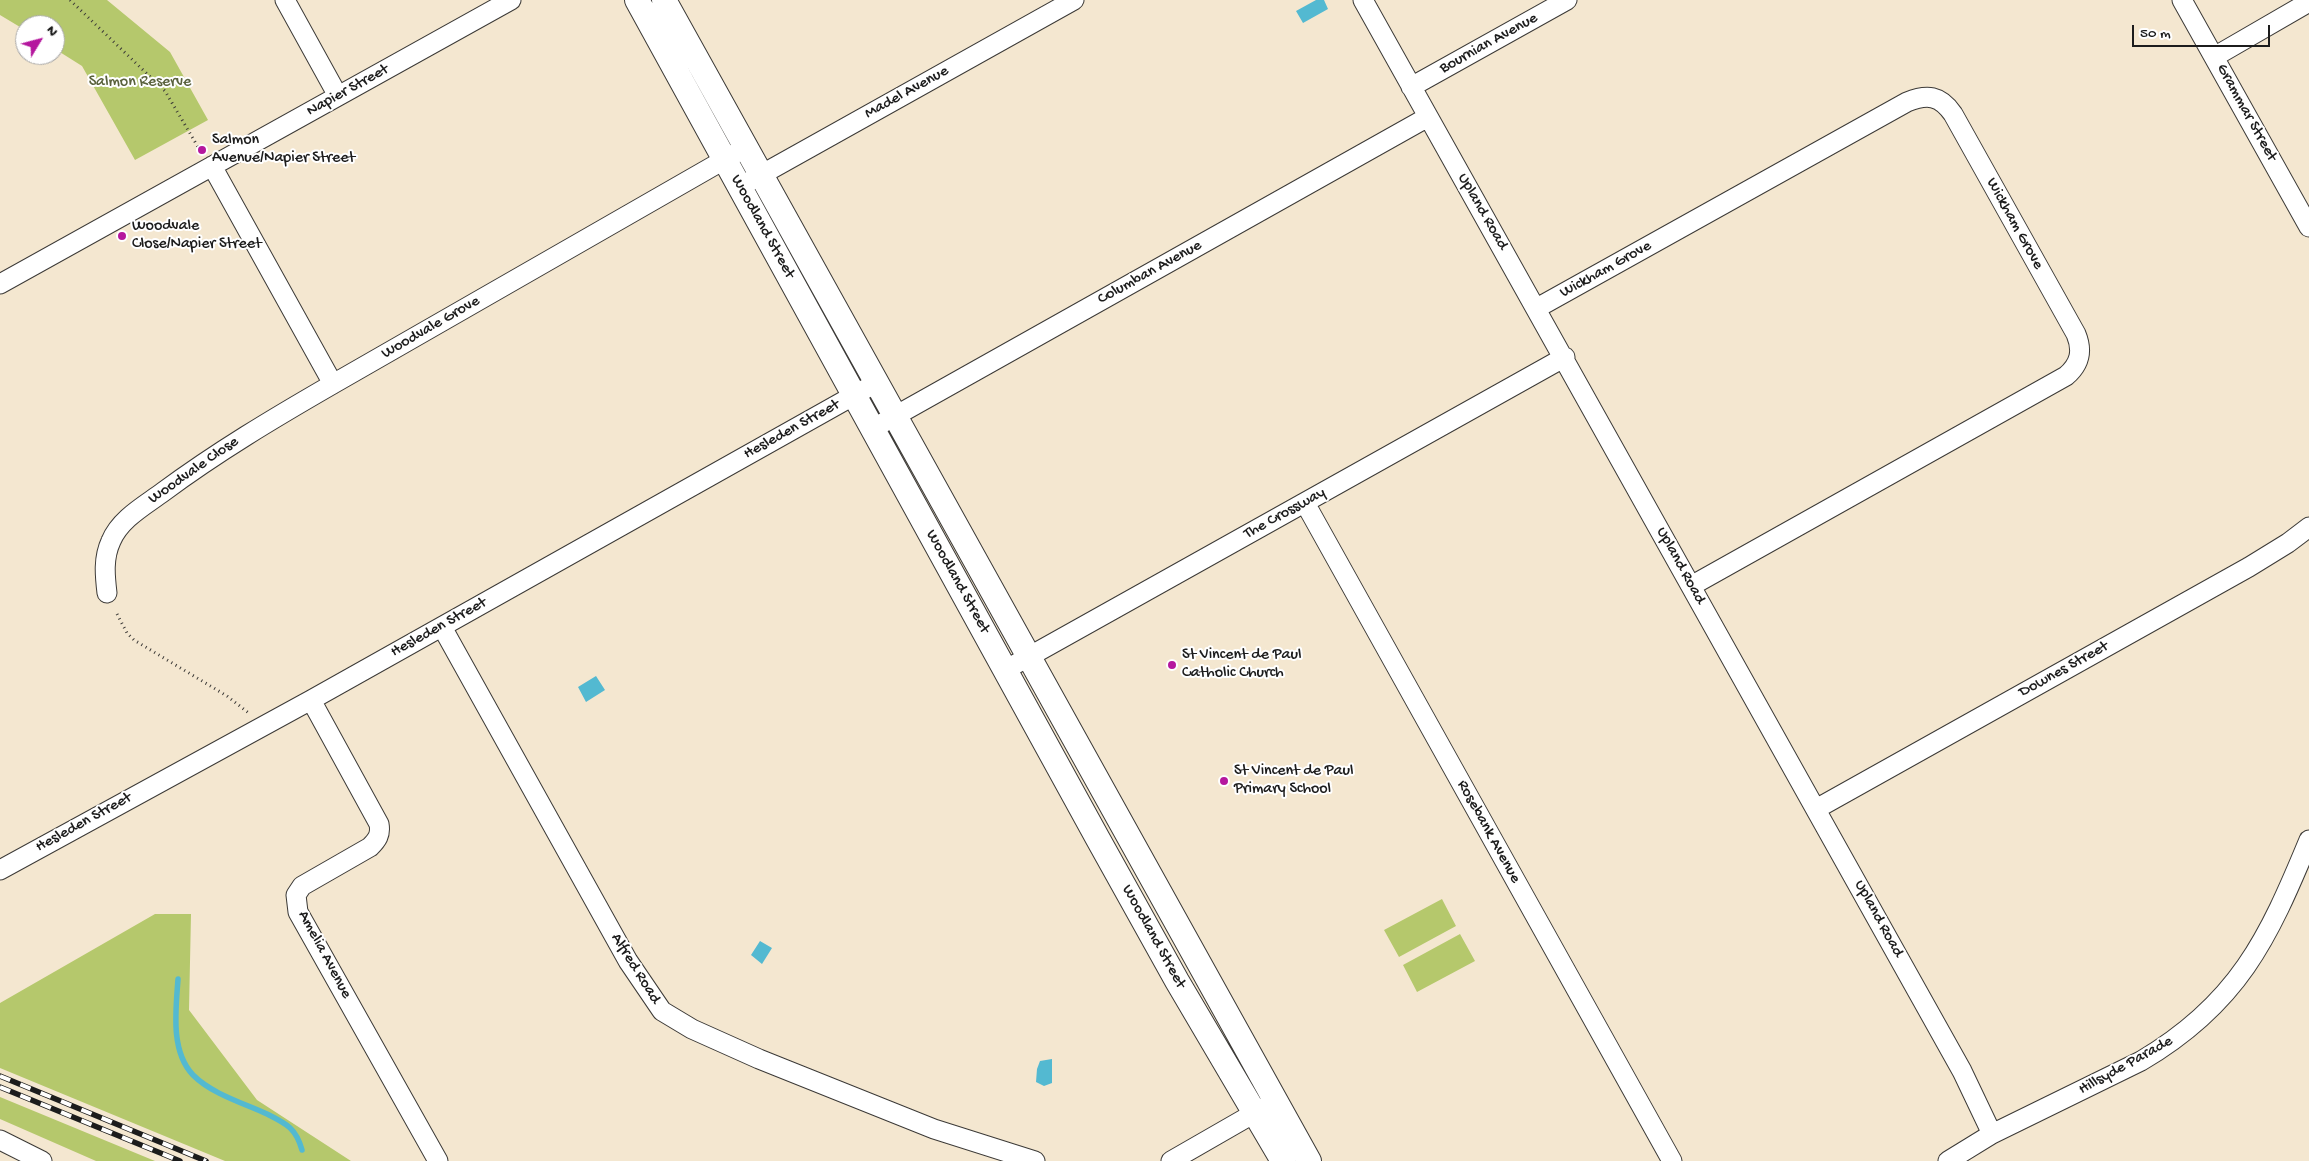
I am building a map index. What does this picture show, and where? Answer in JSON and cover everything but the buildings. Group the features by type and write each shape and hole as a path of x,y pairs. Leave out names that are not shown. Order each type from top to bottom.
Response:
{"main road":[{"name":"Woodland Street","path":"637,0 1177,981 1283,1161"},
{"name":"Woodland Street","path":"664,0 1308,1161"}],"street":[{"path":"285,0 338,96"},
{"name":"Napier Street","path":"0,284 511,0"},
{"name":"Madel Avenue","path":"740,187 1074,0"},
{"name":"Upland Road","path":"1362,0 1537,308 1962,1071 1992,1134"},
{"name":"Bournian Avenue","path":"1411,87 1567,0"},
{"name":"Grammar Street","path":"2182,0 2309,227"},
{"path":"2214,57 2309,2"},
{"name":"Wickham Grove","path":"1537,308 1907,102 1921,96 1932,96 1946,104 1953,114 2076,334 2081,353 2073,370 2066,376 1691,586"},
{"name":"Columban Avenue","path":"872,429 1428,117"},
{"name":"Woodvale Grove","path":"333,384 745,148"},
{"path":"212,166 333,384"},
{"name":"The Crossway","path":"1006,670 1565,358"},
{"name":"Hesleden Street","path":"0,870 311,700 876,383"},
{"name":"Woodvale Close","path":"107,593 105,572 107,553 111,540 119,527 135,512 216,454 333,384"},
{"name":"Rosebank Avenue","path":"1305,503 1672,1161"},
{"name":"Downes Street","path":"1816,809 2249,567 2288,543 2309,527"},
{"name":"Alfred Road","path":"442,627 628,961 662,1011 692,1029 776,1066 934,1129 1034,1161"},
{"name":"Amelia Avenue","path":"311,700 379,824 380,830 378,838 370,847 302,886 296,895 298,912 438,1161"},
{"name":"Hillsyde Parade","path":"1948,1161 1992,1134 2155,1053 2180,1036 2211,1008 2238,979 2264,940 2279,912 2309,840"},
{"path":"1171,1161 1275,1101"},
{"path":"0,1140 42,1161"}],"path":[{"path":"70,0 166,92 212,166"},
{"path":"118,614 127,633 134,640 227,696 264,725"}],"green space":[{"name":"Salmon Reserve","path":"0,0 107,0 170,52 208,120 135,160 82,66 65,55 65,15 15,15 15,24 0,15"},
{"path":"1442,899 1456,926 1399,957 1384,930"},
{"path":"155,914 191,914 189,1010 257,1100 351,1161 225,1161 0,1068 0,1003"},
{"path":"1460,934 1475,961 1417,992 1403,965"},
{"path":"0,1097 155,1161 96,1161 0,1119"}],"water":[{"path":"1316,0 1324,0 1328,9 1303,23 1296,11"},
{"path":"596,676 605,690 586,702 578,687"},
{"path":"760,941 772,948 762,964 751,955"},
{"path":"1052,1059 1052,1083 1044,1086 1036,1082 1037,1069 1040,1061"}],"waterway":[{"path":"178,979 176,1003 178,1042 181,1054 193,1075 209,1088 285,1124 297,1136 302,1150"}],"railway":[{"path":"0,1076 206,1161"},
{"path":"0,1087 180,1161"}],"place":[{"name":"Salmon Avenue/Napier Street","path":"202,150"},
{"name":"Woodvale Close/Napier Street","path":"122,236"},
{"name":"St Vincent de Paul Catholic Church","path":"1172,665"},
{"name":"St Vincent de Paul Primary School","path":"1224,781"}]}
